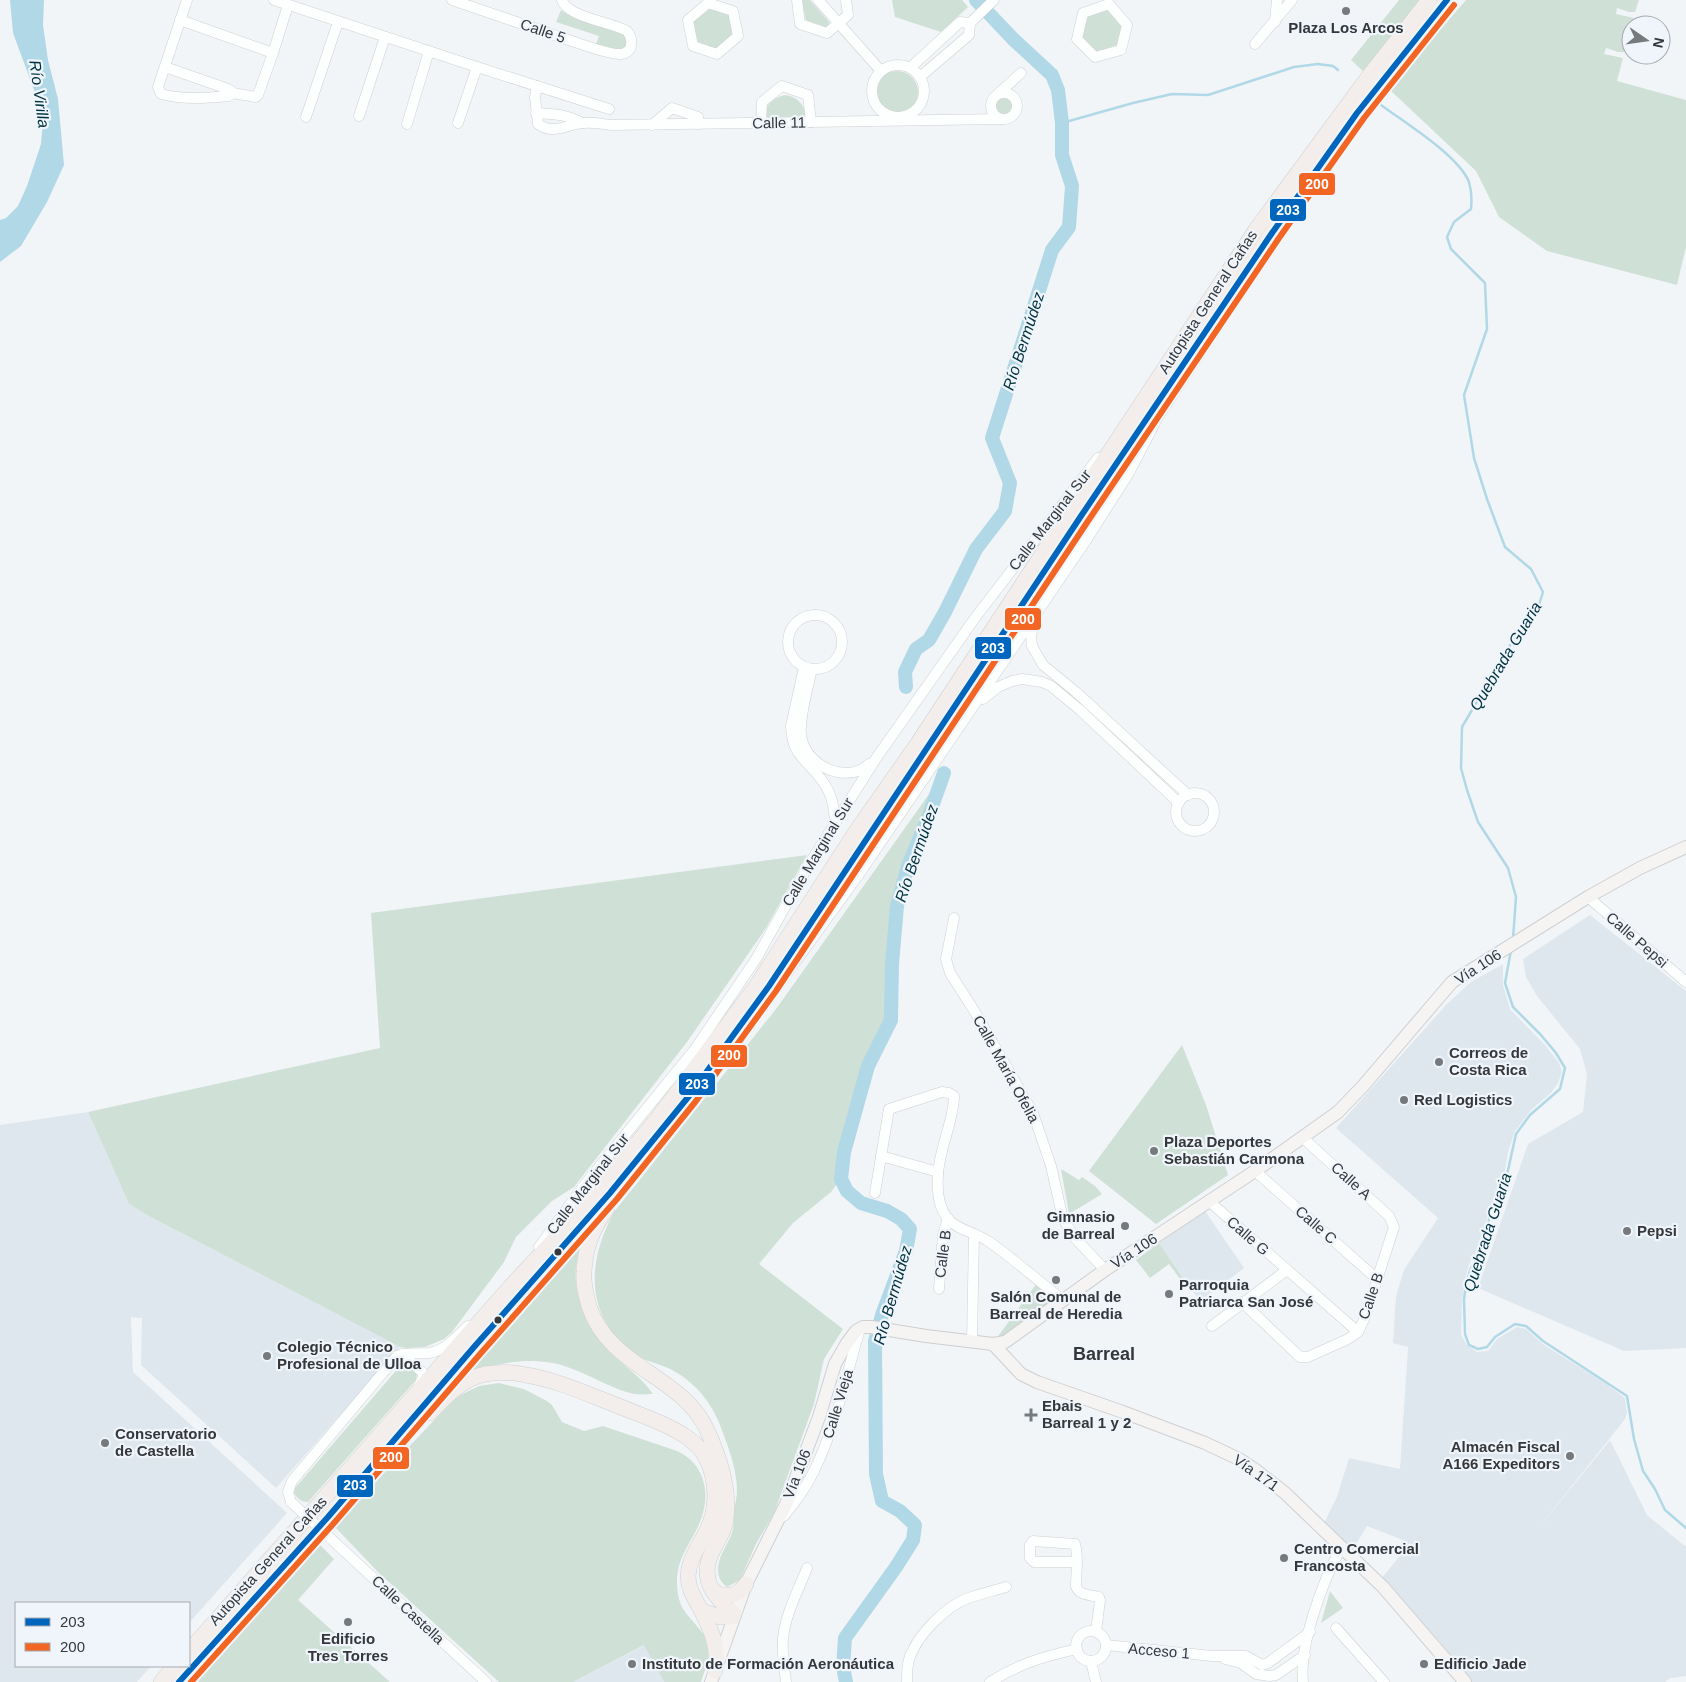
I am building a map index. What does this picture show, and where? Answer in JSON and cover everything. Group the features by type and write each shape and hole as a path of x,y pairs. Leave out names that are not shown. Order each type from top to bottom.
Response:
{"highway":[{"name":"Autopista General Cañas","path":"190,1650 511,1286 579,1213 651,1126 755,988 857,830 918,743 1255,231 1369,76 1429,0"},
{"name":"Autopista General Cañas","path":"179,1682 328,1517 610,1193 689,1096 768,986 870,836 1081,516 1272,232 1379,84 1447,0"},
{"path":"1379,84 1452,0"},
{"path":"734,1615 712,1590 707,1577 711,1554 725,1526 727,1509 726,1490 713,1444 698,1415 686,1400 624,1355 600,1330 584,1288 584,1275 588,1248 598,1222 681,1122 720,1066 768,986"},
{"path":"328,1517 443,1399 463,1383 483,1374 514,1373 538,1377 575,1389 666,1426 690,1440 705,1456 714,1486 715,1504 709,1527 691,1559 688,1579 692,1595 702,1611 716,1642 717,1652 713,1677"},
{"path":"712,1590 722,1596 728,1596 738,1592 746,1584"},
{"path":"702,1611 720,1617 734,1615"},
{"path":"161,1682 175,1667"}],"main road":[{"name":"Vía 106","path":"713,1677 746,1584 756,1560 776,1527 819,1417 835,1364 847,1343 860,1328 871,1327 993,1344 1004,1342 1105,1270 1210,1202 1338,1112 1363,1086 1452,982 1640,868 1686,847"},
{"name":"Vía 171","path":"993,1344 1021,1374 1037,1382 1205,1443 1239,1459 1257,1471 1285,1493 1383,1588 1465,1682"}],"street":[{"path":"187,0 158,87 161,94 195,98 229,96 232,93"},
{"path":"274,0 609,109"},
{"name":"Calle 5","path":"452,0 584,45 616,54 623,54 628,51 631,46 630,35 627,30 571,11 563,4 562,0"},
{"path":"797,0 800,24 827,33 848,15 846,0"},
{"path":"818,0 881,71"},
{"path":"920,77 969,35 971,22 994,0"},
{"path":"1274,23 1277,0"},
{"path":"1255,44 1292,0"},
{"path":"707,1 733,12 738,36 717,54 693,46 688,20 707,1"},
{"path":"1110,2 1127,25 1121,50 1095,57 1077,39 1083,13 1110,2"},
{"path":"165,67 228,89 232,93 256,97 273,53 288,5"},
{"path":"180,20 273,53"},
{"path":"306,117 338,22"},
{"path":"910,68 960,22 971,22"},
{"path":"359,116 385,37"},
{"path":"407,124 429,52"},
{"path":"894,65 910,68 920,77 924,91 923,98 915,110 908,115 892,117 878,108 874,101 872,86 881,71 894,65"},
{"path":"458,123 477,67"},
{"path":"999,93 1004,92 1012,95 1017,102 1017,111 1011,118 1002,119 997,117 991,110 992,100 999,93 1021,73"},
{"path":"537,86 536,113 538,124 547,128 560,129 582,123"},
{"path":"761,123 762,102 782,86 808,95 811,122"},
{"path":"652,125 672,108 698,117 698,124"},
{"path":"860,121 878,108"},
{"name":"Calle 11","path":"915,110 934,120"},
{"path":"536,113 563,114 573,117 582,123"},
{"name":"Calle 11","path":"582,123 652,125 1002,119"},
{"path":"720,1066 862,870 1114,497 1140,453 1158,417 1280,233 1319,167"},
{"name":"Calle Marginal Sur","path":"511,1286 582,1188 658,1096 714,1022 756,959 834,822 877,757 975,618 1081,479 1130,420"},
{"path":"1036,614 1032,630 1032,646 1043,665 1076,692 1188,795"},
{"path":"810,615 826,617 839,628 842,637 840,653 835,661 828,666 820,669 808,668 796,662 791,656 788,648 790,631 802,618 810,615"},
{"path":"808,668 800,726 806,750 824,768 842,773 852,773 863,769 877,757"},
{"path":"808,668 791,726 792,735 799,756 823,782 830,795 834,804 834,822"},
{"path":"974,706 998,687 1012,681 1032,680 1051,686 1080,710 1179,803"},
{"path":"1200,794 1205,796 1212,805 1214,816 1208,826 1197,831 1186,829 1178,820 1179,803 1188,795 1200,794"},
{"name":"Calle Pepsi","path":"1588,898 1686,982"},
{"name":"Calle María Ofelia","path":"954,918 946,964 1033,1113 1051,1166 1063,1219 1075,1238 1105,1270"},
{"path":"875,1193 889,1109 942,1092 949,1092 954,1096 954,1103 938,1172 938,1191 948,1218 962,1229 987,1240 1063,1300"},
{"name":"Calle A","path":"1303,1138 1390,1216 1394,1227"},
{"path":"881,1156 938,1172"},
{"name":"Calle C","path":"1255,1171 1377,1279"},
{"name":"Calle G","path":"1210,1202 1358,1332"},
{"name":"Calle B","path":"939,1289 943,1235 948,1218"},
{"name":"Calle B","path":"1242,1302 1300,1357 1308,1357 1358,1332 1365,1317 1394,1227"},
{"path":"972,1341 974,1234"},
{"path":"1212,1326 1287,1270"},
{"path":"402,1354 431,1353 446,1346 511,1286"},
{"path":"402,1354 419,1367 423,1374 422,1382 403,1409"},
{"name":"Calle Castella","path":"402,1354 393,1361 292,1481 288,1492 290,1502 486,1682"},
{"path":"1076,1562 1034,1562 1030,1558 1031,1543 1033,1541 1075,1544 1076,1562 1076,1589 1078,1592 1099,1597 1100,1600 1096,1632"},
{"path":"1304,1682 1305,1655 1321,1591 1341,1548"},
{"path":"786,1682 783,1637 807,1568"},
{"path":"907,1682 907,1669 912,1652 947,1609 965,1599 1006,1587"},
{"path":"1336,1628 1384,1682"},
{"path":"1086,1632 1096,1632 1103,1637 1106,1646 1100,1658 1091,1661 1082,1657 1076,1649 1078,1639 1086,1632"},
{"name":"Acceso 1","path":"1106,1646 1212,1656 1246,1656 1262,1664 1268,1663 1310,1632"},
{"path":"990,1682 1010,1670 1039,1657 1076,1649"},
{"name":"Acceso 1","path":"1212,1656 1241,1663 1256,1674 1269,1676 1276,1675 1305,1655"},
{"path":"1091,1661 1096,1682"}],"shaded area":[{"path":"803,0 810,0 829,22 828,26 806,20"},
{"path":"892,0 962,0 968,7 941,32 895,17"},
{"path":"1399,0 1423,0 1365,73 1351,60"},
{"path":"1466,0 1639,0 1635,12 1617,8 1616,14 1621,15 1621,52 1606,48 1604,54 1621,58 1617,81 1686,100 1686,247 1677,285 1547,251 1499,217 1476,171 1389,89"},
{"path":"710,9 729,15 733,36 717,49 698,42 693,22"},
{"path":"561,10 567,14 623,33 627,37 626,47 620,51 596,44 599,36 556,22"},
{"path":"1108,10 1122,26 1117,45 1096,52 1082,38 1088,16"},
{"path":"897,71 912,77 918,92 912,107 897,113 882,107 876,92 882,77"},
{"path":"786,95 800,103 806,119 764,117 766,108 771,102 777,97"},
{"path":"1000,96 1008,96 1013,101 1011,112 1000,114 995,109 995,101"},
{"path":"944,773 908,866 897,906 892,964 891,1020 868,1066 844,1152 841,1179 831,1192 793,1223 759,1264 843,1329 824,1359 814,1404 774,1513 756,1544 740,1580 727,1587 720,1579 718,1568 733,1530 737,1484 733,1462 719,1423 710,1405 690,1382 672,1370 632,1353 612,1333 600,1309 596,1295 595,1267 598,1253 607,1225 614,1212 776,1009"},
{"path":"807,855 766,928 687,1042 574,1187 552,1201 516,1237 504,1262 452,1332 444,1339 425,1347 400,1347 129,1204 88,1112 380,1048 371,913"},
{"path":"1590,915 1686,991 1686,1348 1624,1351 1478,1288 1528,1144 1583,1112 1587,1074 1580,1049 1537,996 1526,977 1523,959"},
{"path":"1503,964 1503,985 1510,1009 1545,1045 1559,1063 1562,1072 1558,1083 1551,1093 1532,1109 1515,1131 1508,1152 1502,1189 1491,1206 1477,1250 1470,1262 1466,1275 1462,1302 1461,1335 1467,1345 1477,1352 1488,1351 1497,1339 1517,1327 1526,1329 1544,1345 1605,1383 1625,1398 1627,1413 1625,1419 1533,1535 1610,1440 1647,1515 1686,1547 1686,1676 1670,1678 1665,1682 1472,1682 1440,1642 1381,1579 1399,1557 1408,1542 1367,1526 1353,1549 1324,1523 1337,1497 1349,1458 1400,1469 1408,1347 1393,1343 1396,1296 1404,1270 1438,1218 1336,1128 1446,1005 1471,982"},
{"path":"1182,1045 1206,1105 1228,1175 1156,1224 1089,1171"},
{"name":"Conservatorio de Castella","path":"88,1112 129,1204 400,1347 276,1488 141,1365 142,1318 131,1317 133,1372 287,1513 190,1622 190,1602 15,1602 15,1667 150,1667 137,1682 0,1682 0,1125"},
{"path":"1061,1169 1079,1180 1082,1177 1095,1186 1102,1194 1069,1214"},
{"path":"1205,1211 1244,1268 1200,1301 1159,1243"},
{"path":"587,1227 576,1268 577,1291 580,1303 590,1325 604,1346 639,1378 653,1394 626,1392 570,1368 544,1362 504,1363 465,1374 477,1351 501,1337 524,1312 547,1275"},
{"path":"1159,1243 1188,1285 1186,1287 1169,1264 1150,1278 1136,1260"},
{"path":"1037,1283 1055,1298 1003,1339 996,1339"},
{"path":"404,1364 410,1366 417,1373 416,1380 308,1502 300,1500 294,1493 295,1488 400,1366"},
{"path":"499,1383 524,1389 547,1401 552,1405 562,1422 584,1431 603,1426 677,1451 694,1463 703,1479 705,1489 704,1509 698,1527 682,1556 677,1582 681,1605 703,1633 709,1644 709,1657 701,1682 664,1682 644,1645 573,1682 499,1682 380,1574 334,1526 456,1397 479,1386"},
{"path":"316,1541 334,1559 298,1600 390,1682 188,1682"},
{"path":"1330,1591 1343,1608 1321,1623"},
{"name":"Instituto de Formación Aeronáutica","path":"645,1645 664,1682 573,1682"}],"water":[{"name":"Río Virilla","path":"10,0 44,0 43,25 48,60 58,99 64,165 47,202 21,246 0,262 0,220 6,218 18,206 27,186 41,144 43,120 36,95 13,33"}],"waterway":[{"name":"Río Bermúdez","path":"906,687 905,672 916,649 929,640 976,549 1005,511 1010,483 992,438 1052,250 1069,227 1072,186 1062,155 1062,123 1058,90 1052,75 1013,39 976,0"},
{"name":"Quebrada Guaria","path":"1062,123 1172,94 1208,95 1294,67 1318,64 1333,66 1338,70"},
{"name":"Quebrada Guaria","path":"1381,105 1443,151 1454,161 1469,182 1471,209 1454,222 1447,237 1451,249 1485,283 1487,329 1464,395 1474,458 1505,547 1531,569 1543,592 1538,608 1519,630 1462,727 1461,768 1467,790 1478,822 1508,868 1516,897 1513,939"},
{"name":"Río Bermúdez","path":"846,1682 843,1667 845,1638 913,1540 915,1525 900,1511 882,1501 876,1474 875,1341 882,1315 906,1251 910,1229 901,1219 887,1211 861,1203 847,1191 841,1179 844,1152 868,1066 891,1020 892,964 897,906 908,866 944,773"},
{"name":"Quebrada Guaria","path":"1511,950 1505,983 1513,1007 1541,1035 1556,1053 1565,1068 1560,1089 1530,1115 1516,1134 1503,1193 1492,1209 1480,1252 1470,1270 1464,1299 1465,1334 1469,1345 1478,1349 1487,1347 1495,1337 1515,1324 1526,1326 1543,1341 1627,1396 1634,1439 1643,1471 1655,1489 1665,1510 1686,1528"}],"transit line":[{"name":"203","path":"179,1682 328,1517 610,1193 689,1096 769,986 1081,516 1272,233 1357,113 1447,0"},
{"name":"200","path":"191,1682 334,1523 617,1199 696,1101 776,991 1088,521 1279,238 1364,118 1454,5"}],"place":[{"name":"Plaza Los Arcos","path":"1346,11"},
{"name":"Correos de Costa Rica","path":"1439,1062"},
{"name":"Red Logistics","path":"1404,1100"},
{"name":"Plaza Deportes Sebastián Carmona","path":"1154,1151"},
{"name":"Gimnasio de Barreal","path":"1125,1226"},
{"name":"Pepsi","path":"1627,1231"},
{"name":"Salón Comunal de Barreal de Heredia","path":"1056,1280"},
{"name":"Parroquia Patriarca San José","path":"1169,1294"},
{"name":"Colegio Técnico Profesional de Ulloa","path":"267,1356"},
{"name":"Ebais Barreal 1 y 2","path":"1031,1415"},
{"name":"Conservatorio de Castella","path":"105,1443"},
{"name":"Almacén Fiscal A166 Expeditors","path":"1570,1456"},
{"name":"Centro Comercial Francosta","path":"1284,1558"},
{"name":"Edificio Tres Torres","path":"348,1622"},
{"name":"Instituto de Formación Aeronáutica","path":"632,1664"},
{"name":"Edificio Jade","path":"1424,1664"}],"district":[{"name":"Barreal","path":"1104,1354"}]}
